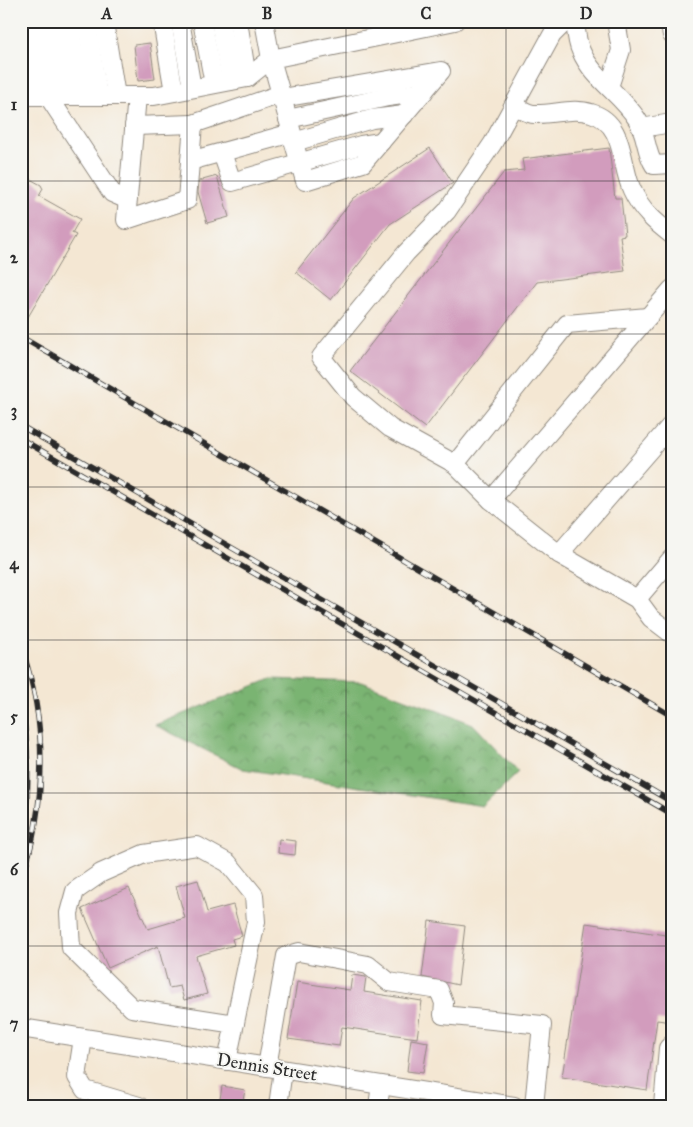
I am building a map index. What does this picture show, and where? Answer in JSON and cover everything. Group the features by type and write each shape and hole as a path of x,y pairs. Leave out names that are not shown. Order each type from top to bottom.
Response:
{"street":[{"path":"162,21 174,92"},
{"path":"180,21 192,88"},
{"path":"202,21 231,81"},
{"path":"220,21 231,81"},
{"path":"231,81 238,21"},
{"path":"134,126 193,124 282,96 442,72 363,164 305,181 282,96 271,59 264,21"},
{"path":"57,96 154,96 231,81 271,59 455,21"},
{"path":"566,21 552,35 493,143 447,211 406,254 321,357 354,397 390,428 455,464 491,500 560,554 637,599 650,618 672,634"},
{"path":"575,21 580,50 590,68 623,100 641,128 647,141 648,155 654,165 672,164"},
{"path":"609,87 621,50 616,21"},
{"path":"669,21 672,35"},
{"path":"34,34 92,24"},
{"path":"92,24 116,96"},
{"path":"57,96 92,24"},
{"path":"34,34 57,96 112,193 128,200"},
{"path":"34,34 57,96"},
{"path":"190,161 291,131 388,97 424,92"},
{"path":"137,96 126,220 187,200 193,124"},
{"path":"513,106 533,114 566,111 592,113 606,122 617,135 631,188 638,201 648,216 672,235"},
{"path":"291,131 372,118 404,115"},
{"path":"641,128 672,123"},
{"path":"222,152 232,182 300,162"},
{"path":"491,500 672,289"},
{"path":"455,464 567,324 648,317"},
{"path":"560,554 672,424"},
{"path":"637,599 672,558"},
{"path":"227,1061 256,922 254,895 228,863 197,846 144,854 100,872 75,891 69,913 71,948 132,1008 234,1024"},
{"path":"278,1106 275,1068 286,956 299,952 368,965 389,982 439,990 444,1004 443,1015 542,1025 534,1106"},
{"name":"Dennis Street","path":"21,1028 514,1106"},
{"path":"83,1038 77,1077 85,1090 139,1106"},
{"path":"662,1106 668,1048 672,1044"},
{"path":"378,1106 381,1085"}],"green space":[{"path":"271,679 361,682 473,724 518,772 483,806 243,769 155,725"}],"building":[{"path":"150,43 155,79 138,81 134,45"},
{"path":"430,148 453,183 390,224 331,300 296,272 354,198"},
{"path":"609,148 615,198 621,198 625,235 620,236 625,271 537,282 425,428 350,371 504,172 524,170 522,159"},
{"path":"21,174 41,185 43,189 39,196 80,219 72,233 76,235 21,329"},
{"path":"217,176 229,217 207,223 198,192 199,181"},
{"path":"279,839 296,841 295,855 278,853"},
{"path":"198,880 207,912 233,905 242,936 232,939 234,945 196,956 207,994 184,1000 180,986 169,988 158,946 108,968 82,909 129,888 148,929 185,918 176,886"},
{"path":"429,921 465,926 458,985 422,977"},
{"path":"586,923 672,936 672,1022 657,1020 647,1090 562,1077"},
{"path":"352,975 366,977 364,992 422,1001 417,1038 342,1027 339,1046 288,1039 297,982 350,990"},
{"path":"411,1039 428,1042 423,1073 407,1071"},
{"path":"222,1086 245,1090 242,1106 219,1106"}],"railway":[{"path":"21,337 672,716"},
{"path":"21,426 672,802"},
{"path":"21,439 672,814"},
{"path":"21,647 30,675 36,704 41,764 36,823 30,852 21,880"},
{"path":"21,701 28,768 27,801 21,835"}]}
